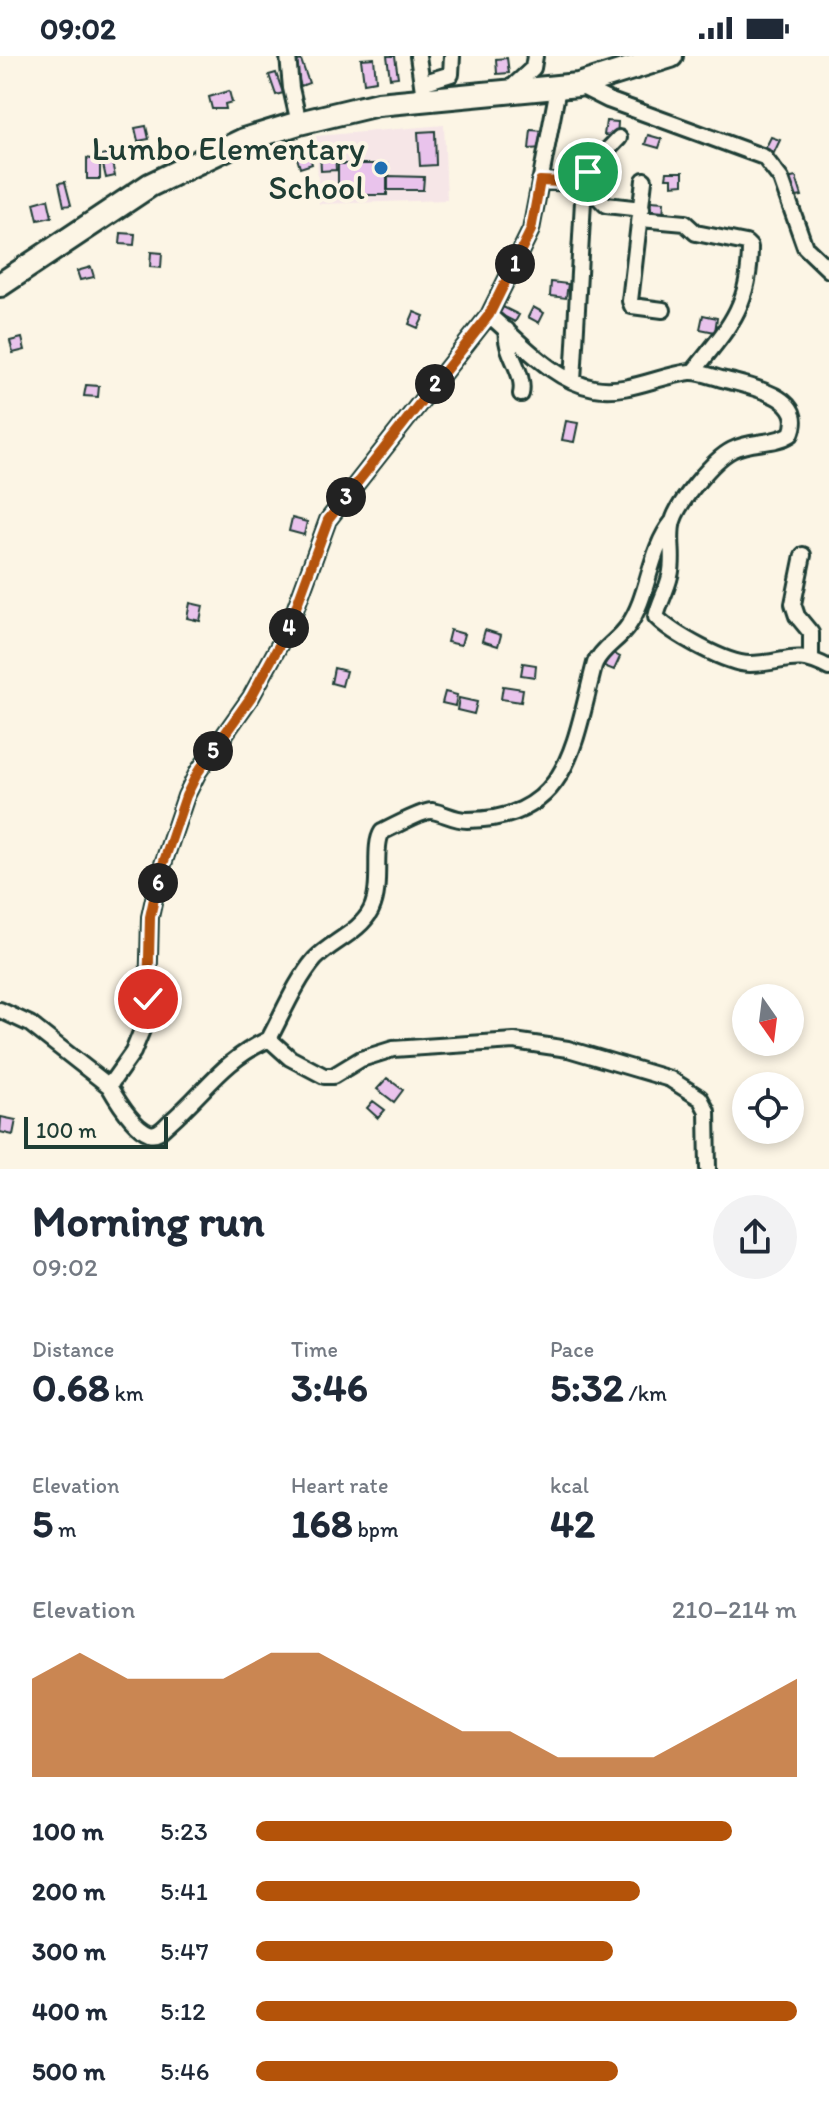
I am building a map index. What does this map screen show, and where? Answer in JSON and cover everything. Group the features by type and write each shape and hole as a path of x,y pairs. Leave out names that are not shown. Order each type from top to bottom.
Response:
{"highway":[{"path":"0,285 150,185 214,153 299,123 423,91 507,92 568,86 671,56"}],"street":[{"path":"288,56 299,123"},
{"path":"418,56 423,91 451,74 452,56"},
{"path":"507,92 533,68 535,56"},
{"path":"109,1086 133,1052 144,1025 150,917 159,876 186,796 198,772 251,697 288,629 328,520 489,315 531,230 540,181 568,86 764,157 781,179 805,247 829,270"},
{"path":"573,381 584,183 592,166 619,138"},
{"path":"644,180 630,301 632,306 663,310"},
{"path":"540,181 601,186 601,200 606,205 685,223 696,233 746,243 750,247 744,301 736,317 693,372"},
{"path":"0,1010 30,1024 109,1086 139,1125 150,1133 156,1133 233,1059 269,1039 314,960 368,916 373,907 378,878 377,844 382,832 425,812 464,820 525,809 543,797 565,769 600,653 628,627 637,611 658,543 703,477 727,452 748,443 791,434 795,422 789,406 782,399 693,372 630,388 593,388 573,381 552,369 489,315"},
{"path":"507,330 506,341 522,384 521,394"},
{"path":"673,521 673,560 656,615 658,620 719,657 736,663 758,664 792,656 811,658 829,668"},
{"path":"803,555 793,604 797,616 811,633 811,658"},
{"path":"269,1039 290,1058 324,1076 333,1076 361,1059 393,1049 514,1041 568,1049 670,1079 700,1098 707,1111 708,1169"}],"shaded area":[{"name":"Lumbo Elementary School","path":"444,125 447,200 319,204 316,136"}],"building":[{"path":"387,56 395,56 398,77 390,78"},
{"path":"374,58 376,81 364,83 361,59"},
{"path":"507,58 509,73 497,74 496,59"},
{"path":"301,60 309,83 301,86 293,63"},
{"path":"276,73 283,93 276,95 269,75"},
{"path":"229,91 232,102 225,104 226,109 212,109 209,97"},
{"path":"606,121 618,122 617,137 604,135"},
{"path":"146,126 149,139 138,141 135,128"},
{"path":"531,130 543,131 543,148 529,149"},
{"path":"435,131 436,165 420,166 418,132"},
{"path":"648,135 662,139 659,148 645,144"},
{"path":"771,137 780,140 771,159 762,155"},
{"path":"307,147 312,164 300,168 295,151"},
{"path":"335,149 336,170 321,171 320,150"},
{"path":"110,154 115,176 106,178 101,156"},
{"path":"87,158 100,161 100,179 87,179"},
{"path":"338,164 387,164 387,195 338,195"},
{"path":"667,172 683,172 683,184 672,185 672,178 666,178"},
{"path":"388,176 424,177 423,190 388,190"},
{"path":"796,177 802,196 792,198 787,179"},
{"path":"65,182 71,205 64,206 59,183"},
{"path":"48,199 52,217 38,220 34,203"},
{"path":"651,201 664,202 663,218 650,216"},
{"path":"121,233 135,234 134,245 120,244"},
{"path":"151,252 162,253 161,268 150,267"},
{"path":"91,267 94,277 80,280 77,271"},
{"path":"551,282 568,284 566,298 550,296"},
{"path":"503,307 519,315 515,322 499,314"},
{"path":"533,307 544,313 539,323 528,317"},
{"path":"414,312 424,316 418,328 409,324"},
{"path":"703,315 717,318 715,332 700,329"},
{"path":"22,338 25,350 13,353 10,341"},
{"path":"86,385 99,386 98,397 84,396"},
{"path":"566,421 578,423 574,442 562,440"},
{"path":"292,518 307,522 304,535 289,531"},
{"path":"190,603 203,606 200,621 187,618"},
{"path":"450,630 464,634 461,645 447,642"},
{"path":"485,630 501,635 498,646 482,641"},
{"path":"611,652 620,657 614,670 604,666"},
{"path":"523,663 536,665 535,677 521,675"},
{"path":"334,668 346,671 342,686 331,683"},
{"path":"503,686 523,689 521,702 501,699"},
{"path":"445,692 457,695 455,706 442,703"},
{"path":"459,698 477,702 474,714 457,710"},
{"path":"387,1078 403,1090 394,1102 377,1089"},
{"path":"373,1101 385,1110 378,1118 367,1108"},
{"path":"1,1117 16,1120 13,1135 0,1132"}],"place":[{"name":"Lumbo Elementary School","path":"381,168"}],"route":[{"path":"148,999 147,940 150,917 159,876 186,796 198,772 251,697 288,629 328,520 489,315 531,230 537,212 540,181 584,183 588,172"}]}
